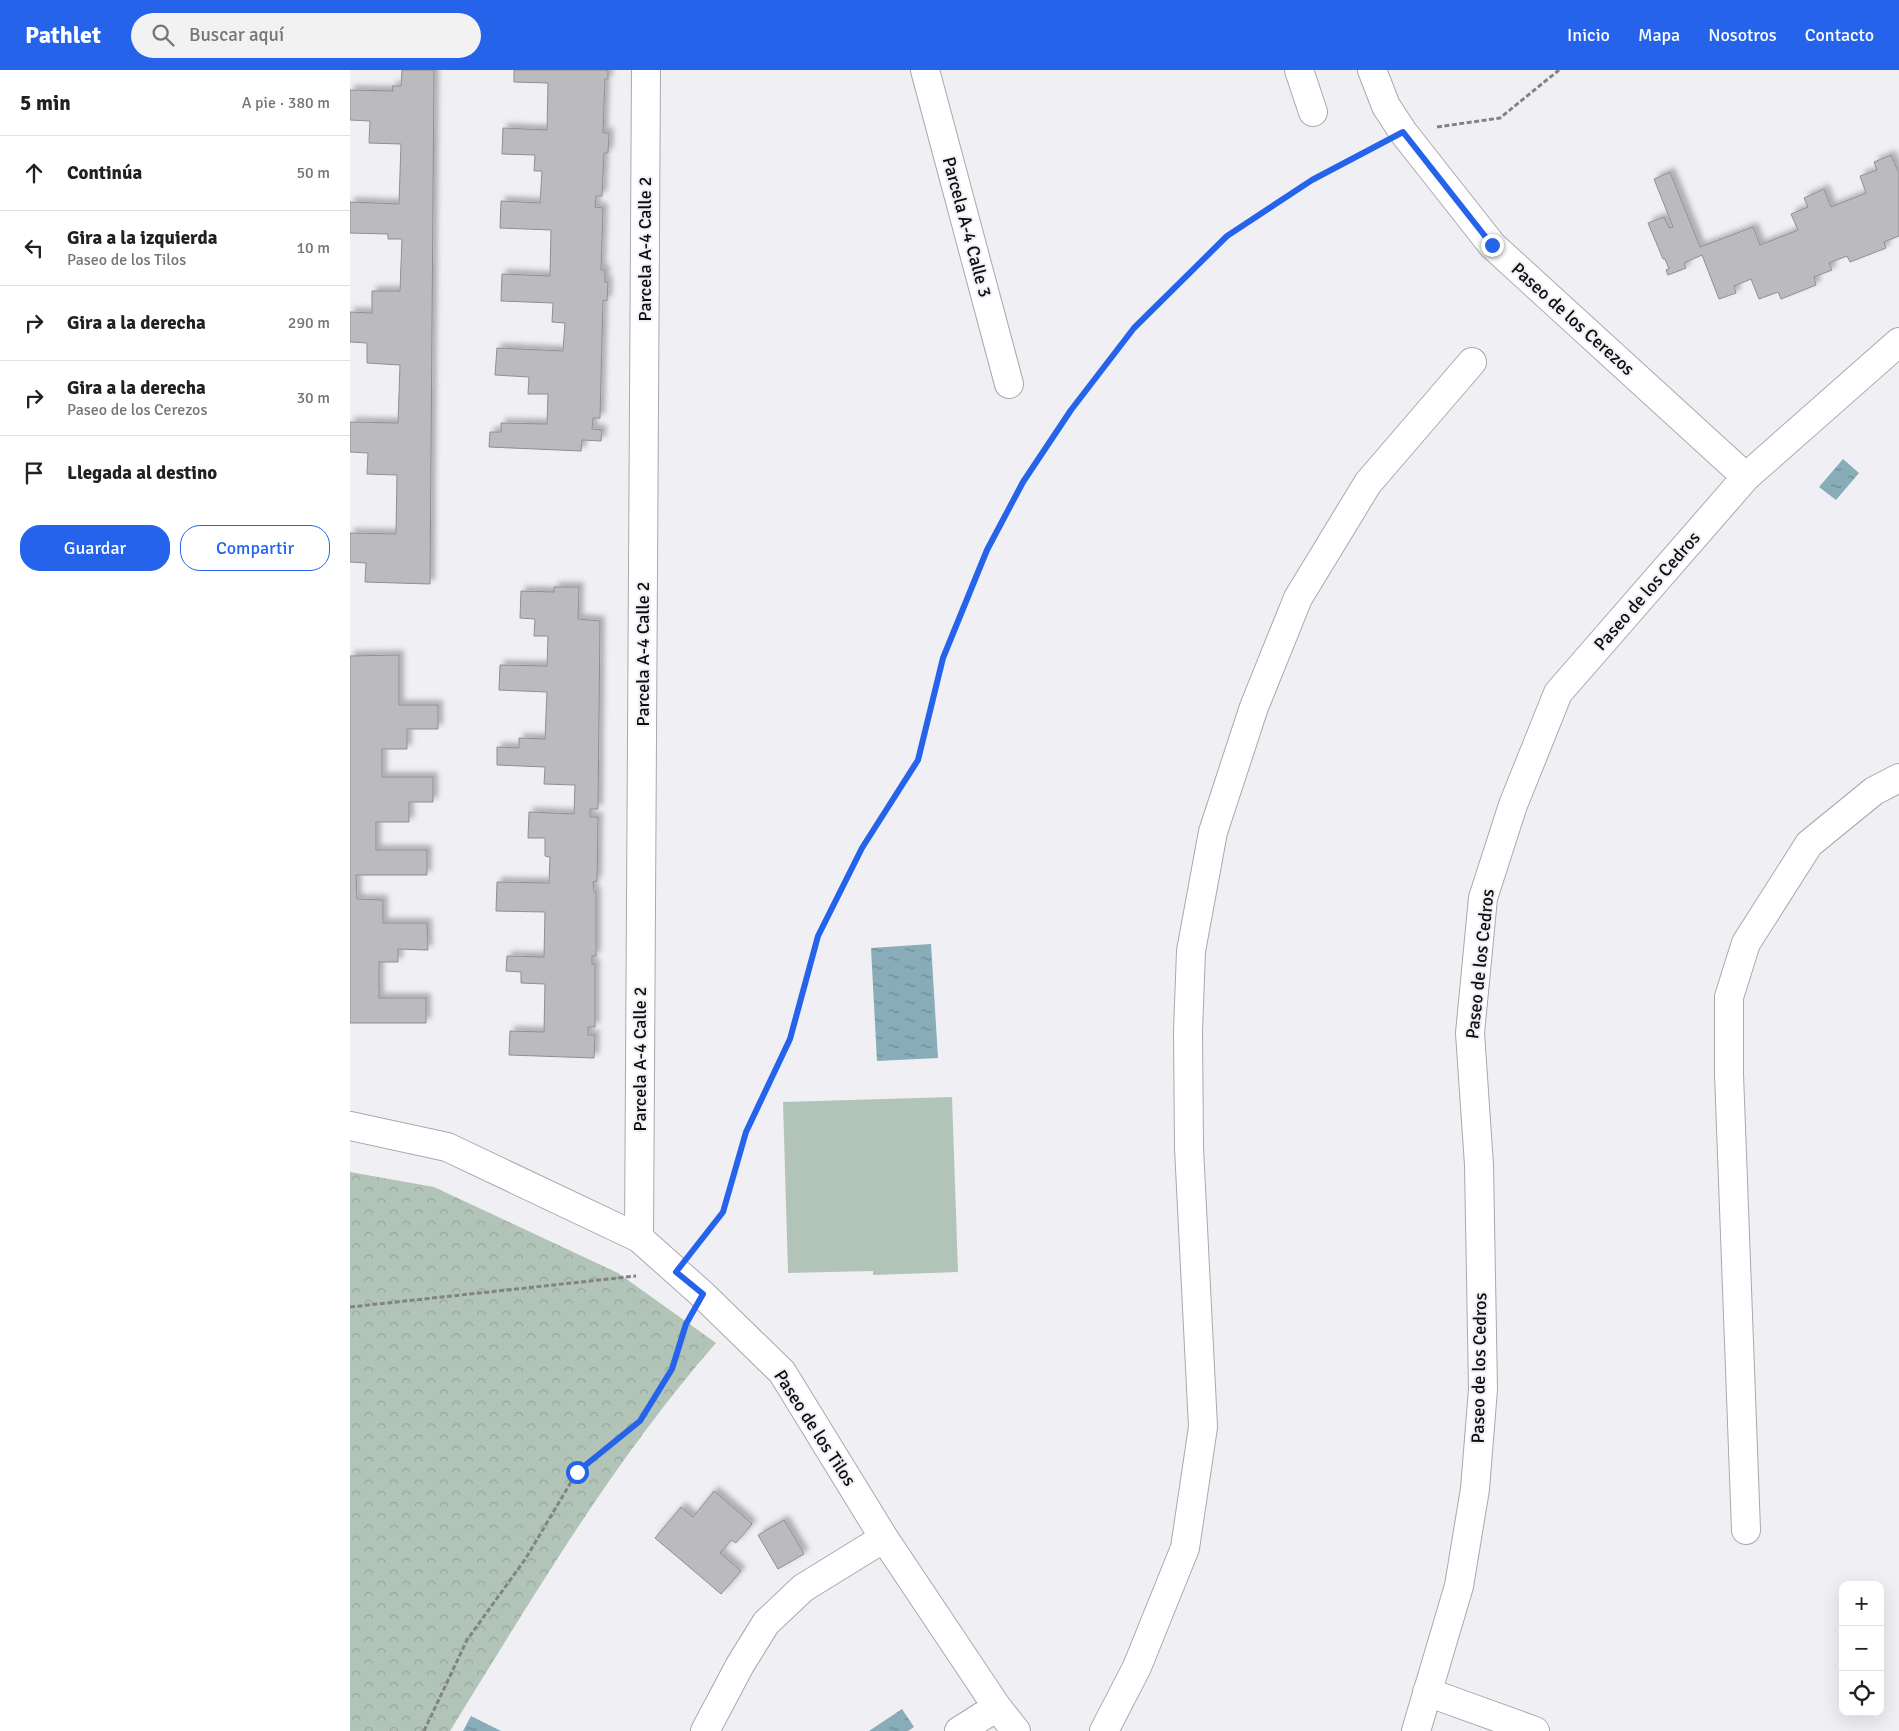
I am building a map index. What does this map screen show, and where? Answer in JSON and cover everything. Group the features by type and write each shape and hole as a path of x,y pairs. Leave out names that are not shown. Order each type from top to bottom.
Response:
{"street":[{"name":"Parcela A-4 Calle 2","path":"639,1238 646,70"},
{"name":"Parcela A-4 Calle 3","path":"925,70 1009,384"},
{"path":"1299,70 1313,112"},
{"name":"Paseo de los Cerezos","path":"1372,70 1386,106 1403,132 1492,245 1746,477"},
{"name":"Paseo de los Cedros","path":"1416,1731 1459,1586 1475,1489 1483,1389 1479,1165 1470,1033 1483,898 1513,805 1558,693 1746,477 1899,342"},
{"path":"1104,1731 1137,1667 1185,1548 1203,1427 1189,1148 1188,1031 1191,951 1214,832 1254,707 1298,598 1368,483 1472,362"},
{"path":"1746,1530 1729,1074 1729,997 1746,942 1809,844 1874,791 1899,778"},
{"name":"Paseo de los Tilos","path":"350,1126 447,1147 639,1238 703,1294 782,1372 884,1538 997,1707 1016,1731"},
{"path":"704,1731 740,1665 766,1623 803,1588 884,1538"},
{"path":"1427,1692 1535,1731"},
{"path":"959,1731 997,1707"}],"path":[{"path":"350,1307 676,1272 723,1212 746,1132 790,1039 818,936 862,848 918,760 943,658 987,550 1023,482 1071,410 1134,328 1227,236 1312,180 1403,132 1500,118 1559,70"},
{"path":"424,1731 467,1640 526,1558 577,1472 640,1421 672,1369 686,1324 703,1294"}],"green space":[{"path":"952,1097 958,1272 873,1275 873,1271 788,1273 783,1102"},
{"path":"350,1172 434,1187 618,1273 716,1343 642,1435 575,1531 450,1731 350,1731"}],"water":[{"path":"1843,459 1859,473 1836,500 1819,487"},
{"path":"931,944 938,1058 877,1061 871,948"},
{"path":"902,1709 914,1727 908,1731 869,1731"},
{"path":"471,1716 501,1731 463,1731"}],"building":[{"path":"402,70 434,70 430,584 365,582 366,563 350,562 350,533 396,534 397,475 367,474 368,453 350,452 350,422 398,423 400,365 367,363 367,343 350,342 350,312 372,313 372,291 400,291 402,239 388,239 388,234 350,233 350,202 399,204 401,144 369,143 370,121 350,120 350,90 393,91 392,86 401,86"},
{"path":"514,70 608,70 608,79 605,79 603,133 609,133 608,153 604,153 602,196 596,196 595,207 603,208 601,270 605,270 605,282 608,282 607,301 603,300 600,418 593,418 592,429 602,430 601,441 582,440 581,451 489,447 490,432 501,432 501,423 547,424 548,394 528,394 529,377 495,375 497,348 563,351 565,323 552,322 553,303 501,301 502,274 550,276 551,230 500,228 501,201 540,203 542,171 534,171 535,155 502,154 503,128 547,130 548,83 514,82"},
{"path":"1891,155 1899,173 1899,236 1884,242 1886,248 1850,262 1847,256 1829,263 1832,270 1814,277 1816,285 1781,299 1778,292 1759,299 1751,279 1734,286 1736,293 1719,299 1702,255 1684,263 1686,268 1668,275 1666,270 1669,269 1648,223 1664,217 1669,228 1673,227 1654,179 1670,172 1700,247 1753,227 1760,245 1798,230 1791,214 1808,207 1804,198 1824,189 1831,207 1866,193 1860,176 1877,170 1874,162"},
{"path":"554,587 579,587 578,619 600,621 598,809 590,809 590,817 598,817 597,881 593,882 594,892 596,892 596,956 592,956 592,964 595,964 595,1027 588,1027 588,1035 595,1035 594,1058 509,1055 510,1031 544,1032 545,984 521,983 521,972 506,971 507,956 544,957 545,912 496,911 497,882 549,883 550,857 545,856 545,838 528,838 529,812 574,814 575,785 544,784 545,767 497,765 497,747 519,748 519,738 545,739 547,692 499,690 500,665 547,666 548,636 534,636 535,619 520,618 521,591 554,592"},
{"path":"399,655 399,705 438,705 438,729 407,729 407,749 382,749 382,777 433,777 433,802 409,802 409,822 376,822 376,850 427,850 427,875 356,875 357,899 383,900 383,923 427,923 428,950 398,949 398,962 379,962 379,998 426,998 426,1023 350,1023 350,656"},
{"path":"714,1491 752,1524 736,1543 731,1540 720,1553 741,1571 721,1594 655,1538 681,1507 693,1517"},
{"path":"784,1520 804,1554 778,1569 758,1535"}],"route":[{"path":"577,1472 640,1421 672,1369 686,1324 703,1294 676,1272 723,1212 746,1132 790,1039 818,936 862,848 918,760 943,658 987,550 1023,482 1071,410 1134,328 1227,236 1312,180 1403,132 1492,245"}]}
